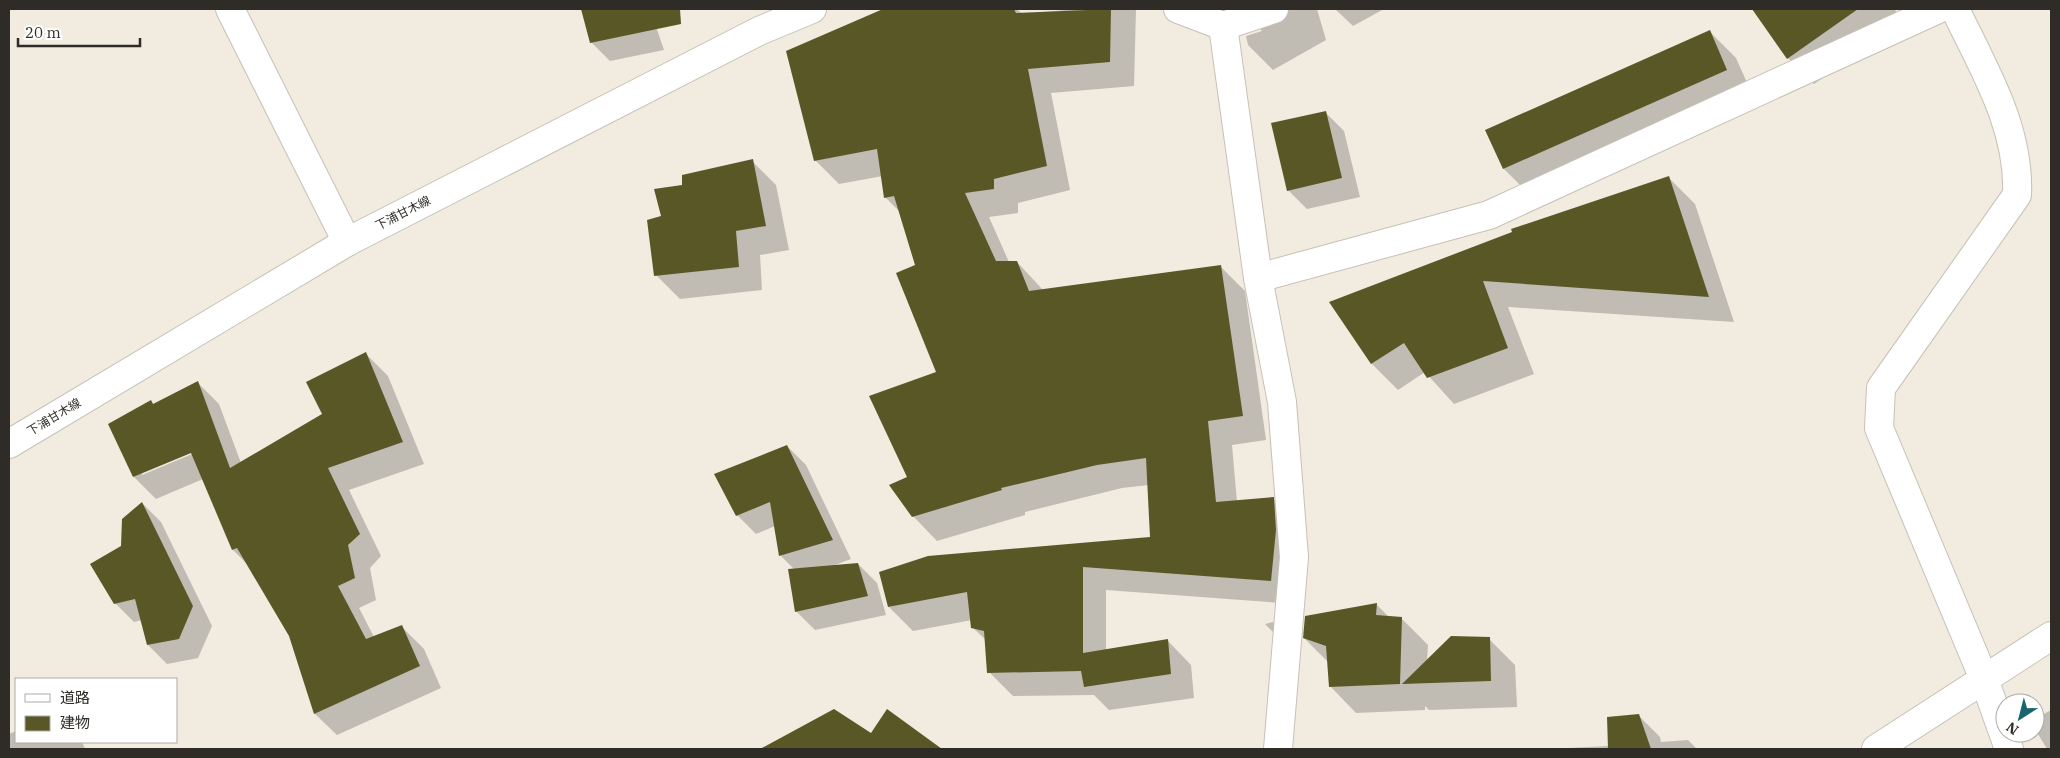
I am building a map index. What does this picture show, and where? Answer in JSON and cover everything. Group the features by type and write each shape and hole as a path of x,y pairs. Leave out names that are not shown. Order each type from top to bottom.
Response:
{"street":[{"path":"230,9 347,242"},
{"name":"下浦甘木線","path":"9,444 347,242 758,31 812,9"},
{"path":"1178,9 1223,26 1274,9"},
{"path":"1258,278 1489,215 1938,9"},
{"path":"1955,9 2004,112 2018,169 2017,195 1881,388 1879,428 1984,679 2009,749"},
{"path":"1223,26 1258,278 1282,402 1294,557 1278,749"},
{"path":"1876,749 2051,636"}],"building":[{"path":"581,9 680,9 681,24 590,43"},
{"path":"883,9 1014,9 1016,13 1111,9 1110,62 1028,69 1047,166 994,179 994,189 965,193 996,261 1017,261 1029,291 1221,265 1243,416 1208,421 1216,502 1274,497 1276,530 1271,581 1083,567 1083,653 1168,639 1171,674 1084,687 1081,671 987,673 984,631 971,628 967,592 888,607 879,572 928,556 1150,537 1146,458 1097,465 1001,488 1002,490 912,517 889,485 907,477 869,396 936,372 896,273 915,265 894,196 884,198 877,149 814,161 786,51"},
{"path":"1752,9 1858,9 1787,59"},
{"path":"1710,30 1727,70 1503,169 1485,130"},
{"path":"1326,111 1342,178 1287,191 1271,123"},
{"path":"753,159 766,226 736,231 739,267 654,276 647,220 661,216 654,189 682,185 682,175"},
{"path":"1669,176 1709,297 1483,281 1508,348 1427,378 1404,343 1371,364 1329,302 1512,232 1511,229"},
{"path":"366,352 403,442 328,468 360,534 348,545 355,578 338,586 366,639 402,625 420,666 314,714 289,636 237,548 232,550 191,453 133,477 108,424 151,400 153,404 198,381 230,468 322,414 306,382"},
{"path":"787,445 833,540 779,556 770,502 736,516 714,474"},
{"path":"142,502 193,606 179,639 147,645 135,599 114,604 90,564 121,546 122,519"},
{"path":"858,563 868,596 795,612 788,569"},
{"path":"1377,603 1376,615 1402,617 1400,684 1329,687 1326,646 1303,638 1305,616"},
{"path":"1451,636 1490,637 1491,681 1402,684"},
{"path":"834,709 871,733 887,709 942,749 760,749"},
{"path":"1639,714 1651,749 1608,749 1607,717"}]}
